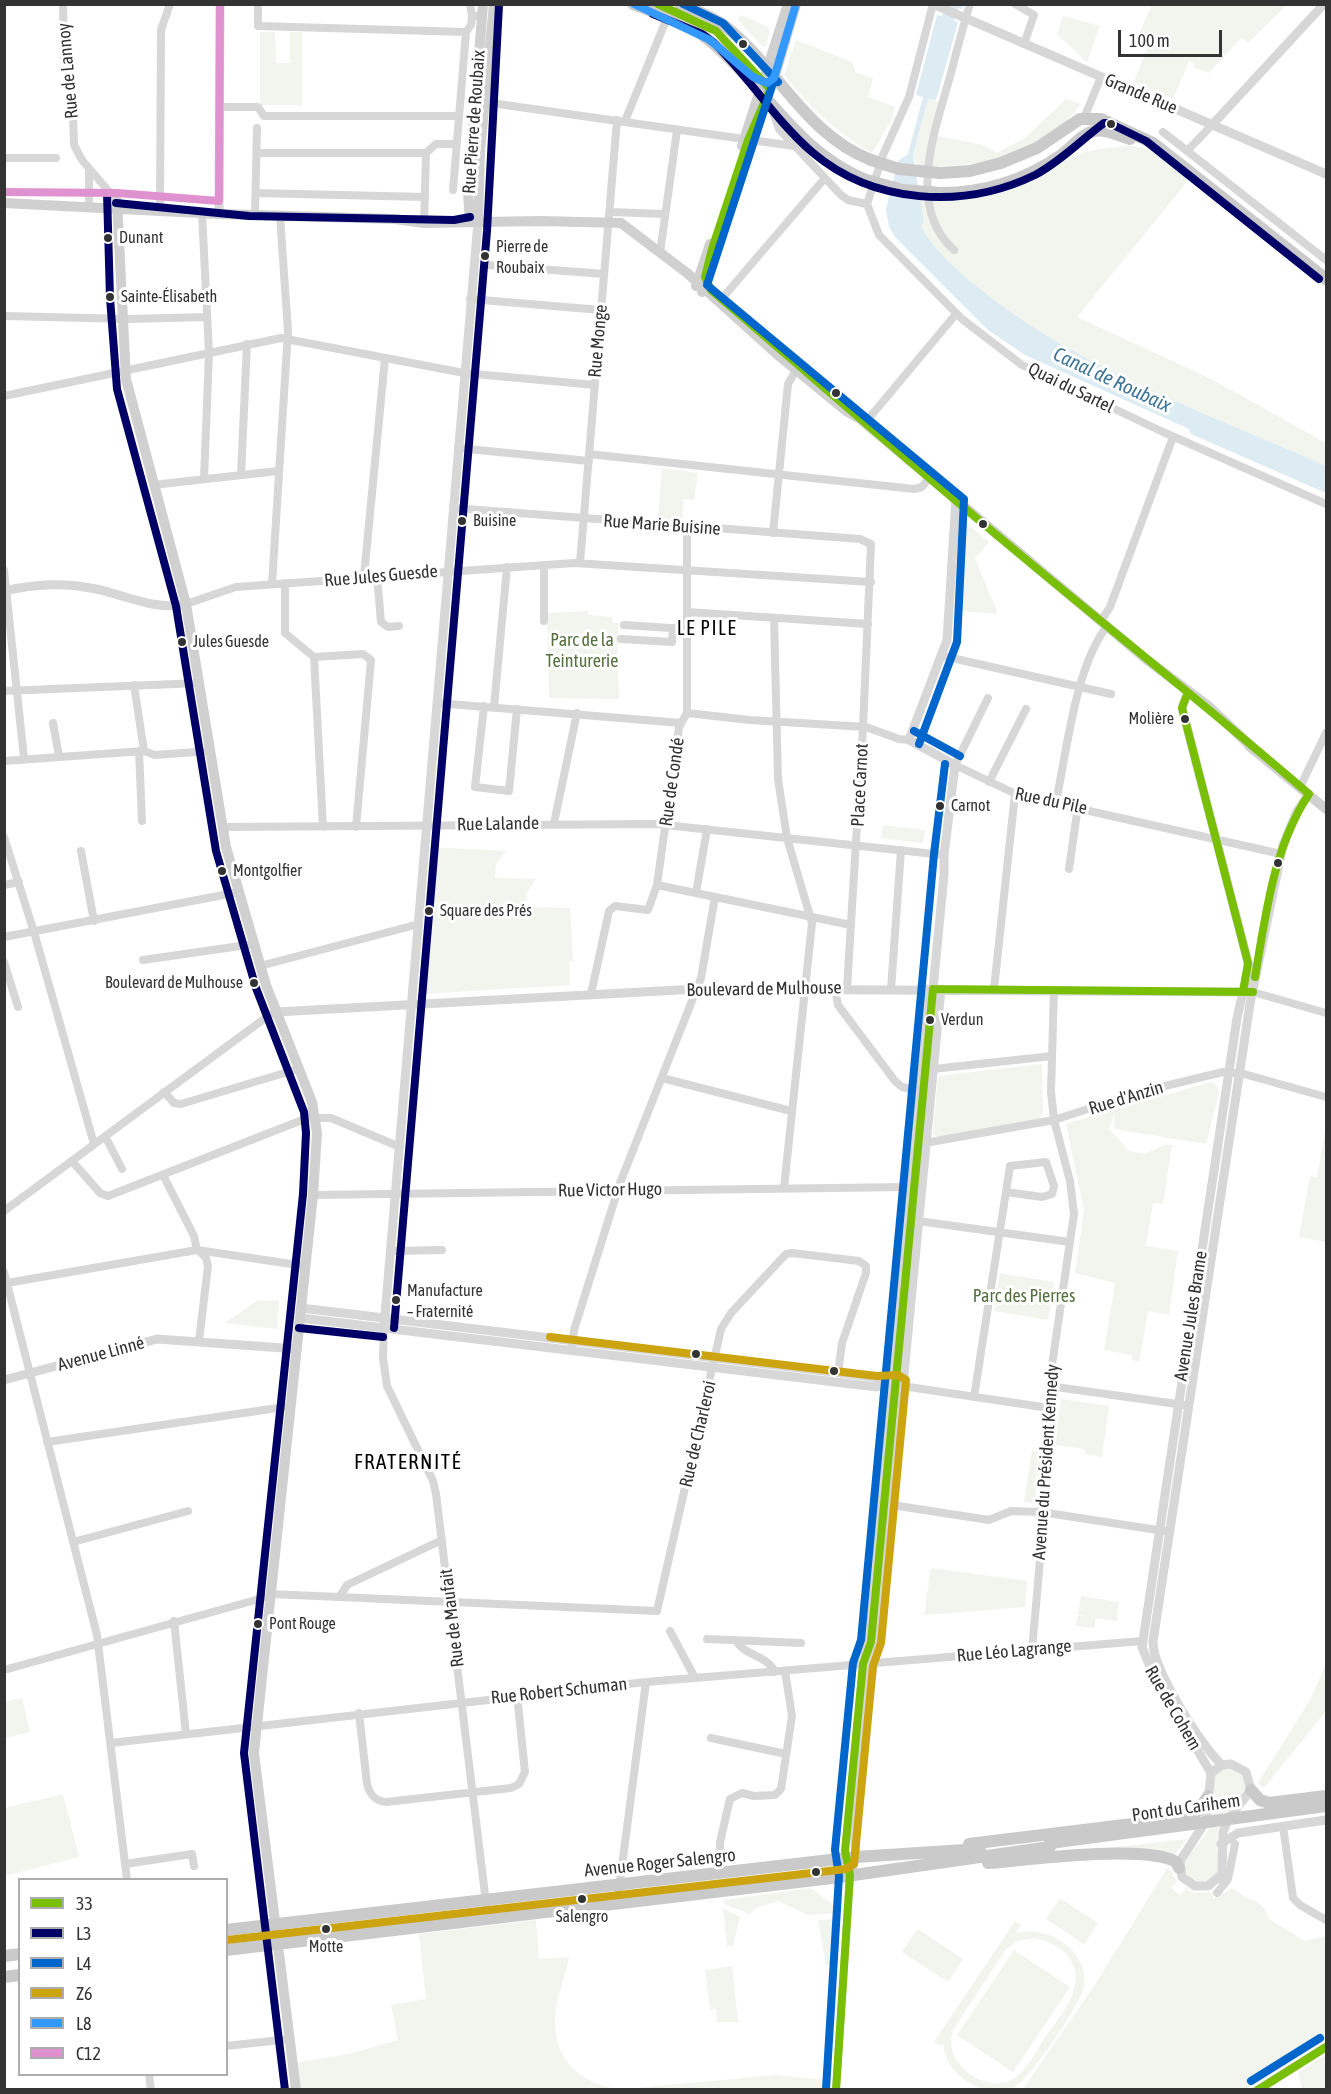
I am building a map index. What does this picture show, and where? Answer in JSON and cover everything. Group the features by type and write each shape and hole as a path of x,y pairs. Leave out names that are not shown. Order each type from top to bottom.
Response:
{"main road":[{"name":"Rue Pierre de Roubaix","path":"473,219 494,4"},
{"path":"633,4 706,38 848,150 899,169 940,173 978,169 1017,158 1084,118 1094,118 1110,123 1146,139 1165,152 1326,279"},
{"path":"680,4 723,25 767,87 821,156 866,180 908,191 941,193 982,189 1017,179 1052,162 1092,132 1101,131 1148,144 1165,152"},
{"path":"767,87 788,4"},
{"path":"699,288 796,4"},
{"name":"Rue Pierre de Roubaix","path":"473,219 479,12"},
{"path":"4,203 89,200 255,215 424,221 473,219 540,221 609,217 626,225 660,253 779,356 865,423 1326,809"},
{"path":"117,204 124,371 186,604 222,827 260,966 315,1116 313,1195 257,1726 255,1767 296,2090"},
{"path":"161,207 202,213 223,212"},
{"path":"699,288 719,302 779,356"},
{"path":"1251,1790 1260,1800 1269,1803 1326,1796"},
{"path":"935,1857 1036,1835 1181,1818 1197,1811 1208,1796"},
{"name":"Pont du Carihem","path":"1050,1845 1326,1806"},
{"name":"Pont du Carihem","path":"1050,1845 1326,1810"},
{"name":"Avenue Roger Salengro","path":"228,1930 852,1858 935,1857 1050,1845"},
{"path":"935,1857 988,1863 1069,1856 1160,1856 1173,1860 1179,1868"},
{"name":"Avenue Roger Salengro","path":"228,1950 850,1875 935,1857"}],"street":[{"name":"Rue de Lannoy","path":"63,4 64,59 72,82 73,142 89,170 117,204"},
{"path":"161,207 161,30 170,4"},
{"path":"220,4 223,212"},
{"path":"258,4 258,26 466,32"},
{"path":"453,190 466,32 479,12 470,4"},
{"path":"767,87 778,127 795,147 846,199 867,204 884,152 909,97 933,4"},
{"name":"Grande Rue","path":"933,4 1326,174"},
{"path":"954,250 938,229 930,203 929,160 970,4"},
{"path":"1015,4 1034,15 1024,44"},
{"path":"1187,151 1324,4"},
{"name":"Rue Monge","path":"580,563 609,217 621,121 667,18"},
{"path":"1084,118 1101,77"},
{"path":"484,102 795,147"},
{"path":"220,107 258,107 264,116 458,116"},
{"path":"255,215 257,128"},
{"path":"660,253 677,130"},
{"path":"1163,132 1326,260"},
{"path":"257,153 426,153 436,144 456,144"},
{"path":"424,221 426,153"},
{"path":"4,158 56,158"},
{"name":"Rue de Lannoy","path":"89,170 89,200"},
{"path":"719,302 825,178"},
{"path":"256,194 425,197"},
{"name":"Quai du Sartel","path":"867,204 879,235 957,314 1028,368 1326,504"},
{"path":"202,213 209,353 204,479"},
{"path":"609,217 665,214"},
{"path":"272,584 287,338 280,216"},
{"name":"Rue Pierre de Roubaix","path":"472,276 480,264 473,219"},
{"name":"Rue Pierre de Roubaix","path":"385,1323 472,276 473,219"},
{"path":"480,264 604,274"},
{"path":"470,299 601,310"},
{"path":"865,423 957,314"},
{"path":"4,316 122,319 207,317"},
{"path":"4,396 247,344 287,338 464,373 595,385"},
{"path":"240,475 247,344"},
{"path":"364,576 385,358"},
{"path":"773,533 788,384 796,370"},
{"path":"1056,802 1080,686 1173,436"},
{"path":"458,448 779,474 914,489 922,487 930,477"},
{"path":"153,485 278,471"},
{"path":"909,740 943,656 947,635 956,499"},
{"name":"Rue Marie Buisine","path":"453,508 862,539 870,543"},
{"name":"Rue de Condé","path":"591,994 609,912 615,906 648,910 657,885 681,723 687,713 687,527"},
{"name":"Place Carnot","path":"870,543 872,549 871,582 856,845 944,855"},
{"name":"Rue Jules Guesde","path":"5,590 54,584 95,589 164,605 186,604 232,588 364,576 580,563 871,582"},
{"path":"544,565 544,621"},
{"path":"494,707 507,567"},
{"path":"4,570 24,758"},
{"path":"377,576 381,622 388,627 399,626"},
{"path":"285,584 285,633 314,657 363,654 371,663 356,827"},
{"path":"687,612 868,624"},
{"path":"774,618 778,774 787,838 811,917 784,1188"},
{"path":"624,625 687,629"},
{"path":"621,639 672,642 673,628"},
{"path":"943,656 1111,694"},
{"path":"314,657 323,827"},
{"path":"4,691 200,683"},
{"path":"134,686 141,751 142,821"},
{"path":"1188,694 1182,708 1246,953 1249,968 1248,992"},
{"path":"852,1858 863,1664 916,1090 933,989 944,855 955,765 988,698"},
{"path":"437,703 681,723"},
{"path":"484,706 475,788 509,791 517,709"},
{"path":"989,783 1026,709"},
{"path":"554,823 577,713"},
{"name":"Rue du Pile","path":"687,713 775,722 863,727 909,740 989,783 1015,794 1078,806 1281,854"},
{"path":"53,723 59,756"},
{"path":"1248,992 1260,955 1281,854 1326,733"},
{"path":"4,761 141,751 156,755 210,751"},
{"path":"994,989 1015,794"},
{"path":"1069,868 1078,806"},
{"name":"Rue Lalande","path":"222,827 666,824 856,845"},
{"path":"696,893 707,829"},
{"path":"4,837 34,932 94,1144"},
{"path":"848,989 856,845"},
{"path":"891,989 901,850"},
{"path":"81,851 94,921"},
{"path":"4,885 19,882"},
{"path":"657,885 850,925"},
{"path":"4,937 239,892"},
{"path":"572,1345 617,1190 697,989 715,897"},
{"path":"260,966 419,924"},
{"path":"143,960 254,944"},
{"path":"1246,953 1254,958 1260,955"},
{"path":"4,962 18,1007"},
{"path":"835,988 838,1005 895,1081 902,1087 916,1090"},
{"name":"Boulevard de Mulhouse","path":"276,1012 697,989 1248,992"},
{"path":"836,2090 854,1832 892,1505 933,1069 933,989"},
{"name":"Avenue du Président Kennedy","path":"1032,1650 1040,1560 1042,1474 1049,1386 1070,1242 1073,1198 1054,1120 1051,1092 1054,990"},
{"path":"1248,992 1326,1013"},
{"name":"Avenue Jules Brame","path":"1142,1641 1228,1072 1248,992"},
{"name":"Avenue Jules Brame","path":"1153,1641 1240,1074 1248,992"},
{"path":"4,1211 276,1012"},
{"path":"933,1069 1052,1056"},
{"path":"164,1092 172,1102 181,1104 298,1069"},
{"name":"Rue d'Anzin","path":"925,1143 1054,1120 1140,1092 1228,1072 1326,1098"},
{"path":"662,1078 791,1112"},
{"path":"72,1161 105,1196 315,1116 331,1118 400,1147"},
{"path":"105,1136 123,1169"},
{"path":"974,1397 1010,1166 1046,1162 1054,1186 1052,1194 1042,1197 1006,1192"},
{"path":"163,1175 194,1236 197,1250 204,1256 208,1266 199,1341"},
{"name":"Rue Victor Hugo","path":"313,1195 906,1187"},
{"path":"918,1221 1070,1242"},
{"path":"7,1283 197,1250 224,1256 305,1266"},
{"path":"392,1251 442,1250"},
{"name":"Rue de Charleroi","path":"450,1602 657,1611 721,1329 727,1317 786,1254 859,1262 866,1266 866,1273 842,1343 838,1373"},
{"path":"208,1266 214,1259 224,1256"},
{"path":"4,1272 98,1644 127,1878"},
{"path":"1197,1279 1208,1281"},
{"path":"301,1313 714,1363 877,1387 889,1384 1049,1408"},
{"name":"Rue de Maufait","path":"385,1323 383,1358 386,1380 433,1481 488,1919"},
{"name":"Avenue Linné","path":"4,1380 154,1339 297,1349"},
{"path":"714,1363 838,1373 879,1378 889,1384"},
{"path":"1049,1386 1189,1406"},
{"path":"47,1443 291,1406"},
{"path":"892,1505 989,1520 1011,1511 1041,1512 1170,1532"},
{"path":"73,1542 188,1511"},
{"path":"340,1596 342,1589 347,1585 442,1540"},
{"path":"4,1670 271,1595 450,1602"},
{"path":"174,1621 186,1734"},
{"path":"670,1631 695,1678"},
{"path":"707,1640 801,1643"},
{"path":"736,1641 743,1649 771,1664 775,1672"},
{"name":"Rue de Cohem","path":"1142,1641 1144,1658 1167,1691 1211,1773"},
{"name":"Rue Léo Lagrange","path":"863,1664 1153,1641"},
{"name":"Rue de Cohem","path":"1153,1641 1155,1671"},
{"name":"Rue Robert Schuman","path":"111,1743 517,1695 863,1664"},
{"path":"720,1874 720,1846 729,1801 742,1793 756,1796 778,1793 787,1763 786,1754 792,1714 785,1671"},
{"path":"617,1904 617,1885 646,1682"},
{"name":"Rue de Cohem","path":"1167,1691 1222,1765"},
{"path":"359,1713 368,1788 377,1800 386,1802 511,1788 524,1778 525,1768 517,1695"},
{"path":"711,1738 786,1754"},
{"path":"1217,1893 1222,1881 1221,1844 1226,1824 1251,1790 1250,1779 1244,1770 1231,1764 1222,1765 1211,1773 1204,1827 1182,1857 1179,1868 1184,1880 1195,1886 1209,1886 1222,1881 1230,1874 1234,1844"},
{"path":"1221,1844 1234,1834 1326,1820"},
{"path":"1283,1827 1293,1898 1300,1905 1326,1920"},
{"path":"125,1864 192,1854 194,1866"},
{"path":"228,2046 290,2039"},
{"path":"1257,2090 1326,2047"}],"green space":[{"path":"1152,4 1287,5 1248,43 1242,37 1209,73 1193,67 1194,64 1189,61 1173,99 1134,82 1150,41 1138,36"},
{"path":"741,15 770,28 766,46 762,46 738,20"},
{"path":"1063,16 1100,26 1087,62 1057,34"},
{"path":"260,32 275,32 276,63 290,63 290,32 302,32 302,105 260,105"},
{"path":"796,40 852,62 855,72 873,78 868,97 895,107 892,119 872,153 824,118 784,75"},
{"path":"928,98 938,102 931,135 979,144 997,153 1025,138 1066,99 1081,104 1066,122 1048,136 1008,156 963,165 917,166 913,156"},
{"path":"1130,146 1154,150 1190,178 1077,317 1213,380 1326,443 1326,466 1192,409 1060,344 1019,318 971,282 940,252 921,226 924,222 919,200 950,199 994,191 1037,176 1066,160 1089,151"},
{"path":"662,468 698,473 694,500 684,499 682,521 658,519"},
{"path":"966,523 989,542 975,559 998,614 958,611 963,544 961,528"},
{"name":"Parc de la Teinturerie","path":"588,611 588,615 613,617 612,622 619,623 617,648 619,699 549,698 547,613"},
{"path":"883,825 925,830 923,843 881,838"},
{"path":"430,847 506,851 496,864 495,878 536,879 526,894 527,907 570,908 573,961 569,961 570,985 423,994 419,990"},
{"path":"1042,1064 1043,1113 1038,1120 938,1137 933,1133 938,1076"},
{"path":"1211,1082 1217,1086 1219,1092 1206,1144 1114,1129 1115,1112 1109,1129 1129,1151 1145,1154 1164,1145 1172,1145 1163,1204 1153,1203 1146,1246 1178,1251 1169,1315 1148,1311 1139,1362 1132,1360 1132,1355 1104,1350 1115,1283 1075,1273 1084,1210 1066,1124"},
{"path":"1326,1126 1326,1242 1299,1237 1310,1176 1317,1177"},
{"name":"Parc des Pierres","path":"1000,1273 1054,1282 1048,1320 994,1311"},
{"path":"258,1300 279,1301 277,1329 225,1323"},
{"path":"1061,1399 1109,1406 1102,1457 1085,1454 1085,1449 1055,1445"},
{"path":"1032,1451 1038,1452 1035,1504 1024,1502"},
{"path":"931,1568 1027,1581 1025,1607 924,1615"},
{"path":"1081,1596 1119,1602 1117,1621 1096,1618 1094,1628 1076,1626 1078,1616 1085,1616 1078,1615"},
{"path":"1326,1664 1326,1711 1264,1788 1258,1783 1310,1700"},
{"path":"22,1698 30,1732 5,1738 5,1702"},
{"path":"1226,1768 1231,1768 1240,1774 1246,1783 1246,1789 1244,1796 1219,1826 1218,1872 1207,1882 1199,1883 1187,1875 1185,1861 1208,1831 1212,1815 1213,1776"},
{"path":"63,1794 79,1857 5,1876 5,1808"},
{"path":"1187,1839 1174,1855 1075,1852"},
{"path":"1168,1867 1177,1881 1171,1888 1180,1895 1186,1888 1192,1893 1211,1892 1214,1899 1232,1888 1246,1898 1256,1901 1264,1908 1269,1919 1305,1941 1326,1936 1326,2041 1246,2089 1023,2089 1094,1986"},
{"path":"811,1888 836,1907 836,1913 808,1915 778,1901 756,1908 750,1914 724,1904 724,1900"},
{"path":"1060,1898 1098,1923 1084,1944 1046,1919"},
{"path":"723,1908 740,1917 733,1946 727,1946"},
{"path":"835,1919 833,1965 826,1965 818,1920"},
{"path":"536,1920 539,1959 569,1957 556,2007 555,2023 561,2051 568,2063 589,2080 618,2089 300,2089 296,2063 349,2054 398,2040 391,2005 426,1999 419,1934"},
{"path":"1015,1921 1021,1926 1016,1933 1041,1933 1053,1937 1073,1951 1080,1961 1084,1973 1081,1995 1054,2041 1031,2071 1014,2087 992,2090 970,2083 952,2067 943,2043 941,2046 934,2042","holes":["1038,1939 1059,1948 1073,1965 1076,1976 1071,1998 1030,2063 1015,2078 1003,2083 990,2083 978,2079 963,2068 954,2056 951,2041 953,2030 1006,1949 1018,1941"]},
{"path":"918,1929 963,1959 948,1982 902,1952"},
{"path":"1014,1950 1070,1987 1013,2072 957,2035"},
{"path":"732,1966 738,2022 717,2022 716,2009 710,2009 705,1970"},
{"path":"1326,2055 1326,2089 1302,2089 1298,2072"},
{"path":"776,2075 825,2080 825,2089 625,2089"}],"water":[{"name":"Canal de Roubaix","path":"947,5 963,5 962,9 958,8 954,20 958,23 936,100 928,99 913,155 924,222 921,226 933,244 955,268 980,289 1019,318 1060,344 1192,409 1326,466 1326,493 1191,434 1189,429 1025,355 988,330 895,237 889,227 886,209 898,161 908,154 923,97 916,95 937,15 942,16"}],"transit line":[{"name":"C12","path":"4,192 117,193 219,201 220,4"},
{"name":"L8","path":"634,4 710,40 753,77 767,83 774,78 796,4"},
{"name":"33","path":"658,4 716,31 770,89"},
{"name":"L4","path":"683,4 723,23 778,82"},
{"name":"L3","path":"394,1328 487,231 499,5"},
{"name":"L3","path":"653,14 702,34 714,43 799,140 836,169 862,182 890,191 919,196 949,197 978,193 1007,186 1035,175 1062,157 1104,123 1109,123 1146,141 1319,279"},
{"name":"L4","path":"773,83 707,285 964,499 957,642 919,744"},
{"name":"33","path":"770,89 748,140 712,249 705,277 711,290 980,521 1309,794"},
{"name":"L3","path":"107,193 110,298 117,389 176,606 216,851 256,988 304,1112 306,1133 303,1194 244,1753 285,2090"},
{"name":"L3","path":"116,203 249,216 454,220 470,217"},
{"name":"33","path":"1186,697 1182,708 1248,963 1243,992"},
{"name":"L4","path":"914,731 960,756"},
{"name":"L4","path":"826,2089 839,1876 835,1850 853,1663 861,1640 934,854 945,764"},
{"name":"33","path":"1255,977 1267,906 1279,859 1297,815 1309,794"},
{"name":"33","path":"933,989 1253,992"},
{"name":"33","path":"836,2090 850,1875 845,1851 863,1664 871,1642 933,989"},
{"name":"L3","path":"299,1328 383,1337"},
{"name":"Z6","path":"228,1940 846,1869 854,1864 873,1666 881,1643 906,1380 898,1375 877,1376 550,1337"},
{"name":"L4","path":"1251,2081 1320,2038"},
{"name":"33","path":"1258,2090 1326,2047"}],"place":[{"name":"Dunant","path":"108,238"},
{"name":"Pierre de Roubaix","path":"485,256"},
{"name":"Sainte-Élisabeth","path":"110,297"},
{"name":"Buisine","path":"462,521"},
{"name":"Jules Guesde","path":"182,642"},
{"name":"Molière","path":"1185,719"},
{"name":"Carnot","path":"940,806"},
{"name":"Montgolfier","path":"222,871"},
{"name":"Square des Prés","path":"429,911"},
{"name":"Boulevard de Mulhouse","path":"254,983"},
{"name":"Verdun","path":"930,1020"},
{"name":"Manufacture – Fraternité","path":"396,1300"},
{"name":"Pont Rouge","path":"258,1624"},
{"name":"Salengro","path":"582,1899"},
{"name":"Motte","path":"326,1929"}],"district":[{"name":"LE PILE","path":"707,629"},
{"name":"FRATERNITÉ","path":"408,1462"}]}
